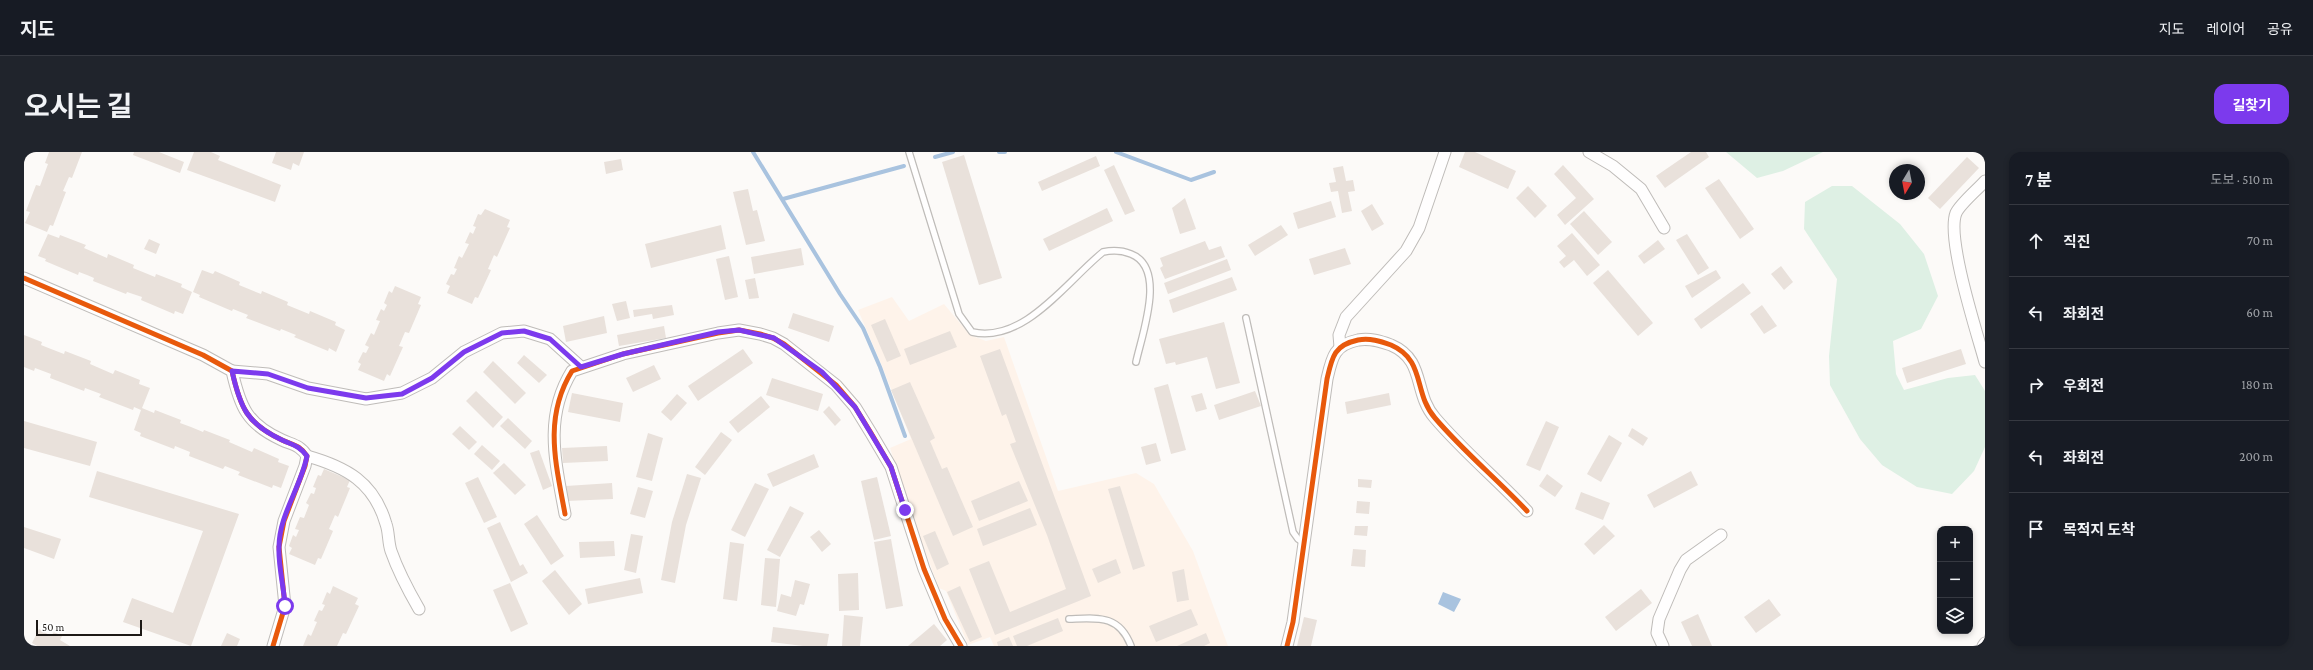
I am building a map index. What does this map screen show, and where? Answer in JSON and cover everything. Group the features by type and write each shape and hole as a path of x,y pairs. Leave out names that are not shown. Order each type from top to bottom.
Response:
{"street":[{"path":"1340,348 1339,336 1346,317 1406,251 1419,228 1445,152"},
{"path":"1589,152 1613,166 1641,189 1664,228"},
{"path":"1985,181 1957,212 1954,224 1958,254 1985,362"},
{"path":"24,278 203,355 232,371 268,374 308,388 366,398 402,394 432,378 464,352 502,333 524,331 550,339 581,367"},
{"path":"566,514 553,447 556,412 562,386 572,371 623,354 718,332 739,330 774,338 822,372 855,407 891,467 924,569 945,619 961,646"},
{"path":"1287,646 1293,622 1305,543 1327,379 1331,360 1337,349 1349,342 1368,339 1399,349 1410,358 1416,368 1422,396 1434,417 1527,510"},
{"path":"232,371 243,410 259,427 301,447 307,456 332,463 361,480 378,502 386,525 390,549 406,586 419,609"},
{"path":"273,646 285,606 278,547 284,521 305,466 307,456"},
{"path":"1663,646 1657,633 1659,619 1680,570 1686,560 1721,535"}],"lane":[{"path":"908,152 959,314 972,332 985,335 1000,333 1030,318 1103,252 1113,250 1123,251 1143,262 1150,278 1149,307 1136,362"},
{"path":"1246,318 1293,532 1298,539 1305,543"},
{"path":"1069,619 1100,618 1114,623 1122,629 1131,646"}],"shaded area":[{"path":"892,297 909,321 944,304 970,335 986,341 1004,337 1058,491 1136,473 1154,484 1193,551 1228,646 994,646 990,637 968,645 946,591 939,588 914,522 890,448 911,439 858,310"}],"green space":[{"path":"1726,152 1823,152 1783,171 1757,178"},
{"path":"1832,186 1852,186 1900,224 1924,254 1938,296 1921,329 1893,341 1896,374 1904,390 1948,378 1975,375 1985,391 1985,447 1974,471 1952,494 1917,487 1882,465 1860,439 1830,385 1829,356 1837,279 1804,229 1805,202"}],"water":[{"path":"1443,592 1461,599 1454,612 1438,604"}],"building":[{"path":"49,152 82,152 72,178 69,177 63,191 66,192 53,226 50,225 47,232 25,223 30,212 26,211 36,185 40,186 48,164 45,163"},
{"path":"134,152 159,152 184,162 180,173 133,155"},
{"path":"194,152 211,152 220,156 218,160 281,185 275,202 187,170"},
{"path":"276,152 304,152 299,166 293,163 291,170 272,163"},
{"path":"1465,152 1475,152 1516,171 1508,189 1459,167"},
{"path":"1691,152 1706,152 1709,157 1665,188 1656,176"},
{"path":"964,155 1002,278 979,285 942,162"},
{"path":"1096,156 1100,166 1042,191 1038,182"},
{"path":"1967,157 1979,168 1940,209 1928,198"},
{"path":"621,159 623,170 606,174 604,162"},
{"path":"1114,165 1135,211 1125,215 1104,170"},
{"path":"1563,165 1594,199 1565,225 1557,215 1576,198 1554,174"},
{"path":"1343,166 1346,181 1353,180 1355,191 1348,192 1352,211 1342,213 1338,191 1331,192 1329,183 1336,182 1333,168"},
{"path":"1719,179 1754,229 1740,239 1705,188"},
{"path":"1528,186 1547,206 1535,218 1516,198"},
{"path":"748,189 753,211 757,210 765,241 746,245 733,192"},
{"path":"1185,198 1196,229 1180,234 1172,208"},
{"path":"1331,201 1336,217 1298,229 1293,213"},
{"path":"1372,204 1384,224 1372,231 1361,211"},
{"path":"1107,208 1113,221 1049,251 1043,239"},
{"path":"485,209 510,220 507,227 510,228 497,257 494,255 488,269 491,270 478,298 475,297 472,304 447,293 450,286 446,284 451,274 454,275 457,269 454,268 459,256 462,258 469,244 465,243 470,232 473,234 476,227 473,226 478,214 481,215"},
{"path":"1584,211 1612,242 1598,255 1570,224"},
{"path":"721,225 726,249 651,268 645,244"},
{"path":"1281,225 1288,235 1255,256 1248,245"},
{"path":"1572,233 1600,265 1587,276 1574,260 1564,268 1559,262 1566,256 1557,246"},
{"path":"48,234 59,238 60,235 86,245 84,248 107,258 108,254 134,265 133,268 155,277 156,274 182,284 181,287 192,292 183,314 175,311 174,314 141,300 142,297 127,292 126,294 93,281 94,278 87,275 79,272 78,275 45,261 46,259 38,256"},
{"path":"1687,234 1709,268 1698,275 1676,240"},
{"path":"149,239 160,244 156,254 144,249"},
{"path":"1658,240 1665,249 1644,264 1638,256"},
{"path":"1205,241 1209,250 1221,246 1225,257 1165,279 1160,268 1163,266 1160,258"},
{"path":"801,248 804,265 754,274 751,257"},
{"path":"1345,248 1351,264 1314,275 1309,259"},
{"path":"729,256 738,297 725,300 716,259"},
{"path":"1227,259 1231,270 1168,294 1164,283"},
{"path":"1781,266 1793,282 1784,290 1771,274"},
{"path":"202,270 213,274 215,271 240,282 239,285 261,294 262,291 288,302 287,305 309,314 310,311 336,322 335,325 345,330 336,352 329,348 328,351 294,337 296,335 281,329 280,331 246,318 248,315 233,309 232,311 199,297 200,295 193,292"},
{"path":"1608,270 1653,323 1638,336 1593,283"},
{"path":"1716,270 1721,278 1692,298 1685,286"},
{"path":"1232,277 1237,290 1173,313 1169,300"},
{"path":"755,278 759,298 749,299 745,280"},
{"path":"1743,283 1751,293 1701,329 1694,319"},
{"path":"395,286 421,297 418,304 421,305 409,333 405,332 399,346 403,347 390,376 387,374 384,381 358,370 361,364 358,362 363,352 366,353 369,347 365,345 371,333 374,335 380,321 376,320 381,309 384,311 387,305 384,303 389,291 392,293"},
{"path":"626,301 630,318 617,321 612,304"},
{"path":"672,305 674,315 653,319 652,314 634,317 633,310"},
{"path":"1762,305 1777,326 1764,334 1750,314"},
{"path":"793,313 834,326 829,342 788,328"},
{"path":"604,316 607,333 566,342 563,326"},
{"path":"885,319 901,356 887,362 871,325"},
{"path":"1224,322 1240,383 1216,389 1207,357 1176,365 1175,362 1166,364 1159,339"},
{"path":"664,326 666,338 619,346 617,335"},
{"path":"950,331 957,347 910,365 904,349"},
{"path":"24,335 42,342 41,345 51,349 64,354 65,351 91,361 90,364 113,374 115,370 140,380 139,384 150,388 142,408 154,413 155,410 181,420 180,423 230,440 229,442 252,452 254,448 279,459 278,462 289,466 281,488 273,485 272,488 238,475 240,472 225,466 223,469 189,456 190,452 175,446 174,449 140,436 141,433 134,430 141,410 134,407 133,410 99,397 101,394 85,388 84,391 50,378 51,374 35,368 34,371 24,367"},
{"path":"743,349 753,363 698,401 688,386"},
{"path":"1000,349 1091,596 995,635 969,569 989,561 1010,612 1066,589 1047,535 1010,444 1016,442 1006,414 1002,416 980,356"},
{"path":"1961,349 1966,364 1907,383 1902,368"},
{"path":"524,355 547,375 539,383 517,363"},
{"path":"493,361 526,393 515,404 483,372"},
{"path":"654,365 661,379 633,392 626,378"},
{"path":"772,378 823,394 818,411 766,395"},
{"path":"910,382 935,438 930,441 942,469 947,467 973,527 953,536 891,390"},
{"path":"1168,384 1186,450 1171,454 1154,388"},
{"path":"476,391 503,417 493,428 466,401"},
{"path":"1255,391 1261,406 1219,420 1214,405"},
{"path":"572,393 623,403 620,422 568,412"},
{"path":"1202,393 1207,409 1196,412 1191,396"},
{"path":"1389,393 1391,405 1347,414 1345,402"},
{"path":"677,394 687,403 671,421 661,412"},
{"path":"761,396 770,407 738,433 729,422"},
{"path":"829,406 841,420 835,426 823,412"},
{"path":"508,418 532,441 525,449 500,426"},
{"path":"24,421 97,442 90,466 24,448"},
{"path":"1546,421 1559,427 1540,471 1526,465"},
{"path":"460,426 477,442 469,450 452,434"},
{"path":"1632,428 1648,438 1643,446 1628,436"},
{"path":"721,432 732,440 705,475 695,467"},
{"path":"648,433 663,438 652,481 636,477"},
{"path":"1609,435 1622,443 1601,482 1587,474"},
{"path":"1156,443 1161,461 1146,465 1141,447"},
{"path":"482,445 500,461 492,470 474,454"},
{"path":"607,446 608,461 563,463 562,448"},
{"path":"539,450 552,486 543,490 530,453"},
{"path":"814,454 819,467 773,487 767,474"},
{"path":"504,463 526,485 515,495 493,473"},
{"path":"324,469 350,480 347,487 350,488 338,517 335,515 329,529 333,531 321,559 318,558 315,565 289,554 292,548 289,546 293,535 296,537 299,530 295,529 300,517 304,518 309,505 306,503 311,493 314,494 316,488 313,487 318,475 321,476"},
{"path":"97,471 239,514 191,646 123,622 132,598 173,613 203,531 89,497"},
{"path":"1691,471 1698,485 1654,508 1647,495"},
{"path":"687,474 701,478 686,525 675,583 661,580 672,522"},
{"path":"1547,474 1563,486 1555,497 1539,486"},
{"path":"478,477 497,517 484,523 465,483"},
{"path":"877,477 891,536 874,540 861,481"},
{"path":"1358,479 1372,480 1371,488 1358,487"},
{"path":"1019,481 1028,501 979,521 971,501"},
{"path":"612,483 613,499 567,501 566,486"},
{"path":"755,483 769,489 745,537 731,530"},
{"path":"1120,486 1145,566 1133,570 1108,489"},
{"path":"638,487 653,491 645,518 630,514"},
{"path":"1581,492 1610,503 1603,520 1575,509"},
{"path":"1357,501 1370,502 1369,514 1356,513"},
{"path":"790,506 804,513 780,557 767,550"},
{"path":"1030,508 1037,525 983,546 977,529"},
{"path":"537,515 564,556 551,565 524,524"},
{"path":"500,522 520,566 523,564 528,573 511,582 487,528"},
{"path":"1604,525 1615,536 1594,555 1584,544"},
{"path":"1355,526 1368,526 1367,536 1354,535"},
{"path":"24,527 61,539 54,559 24,548"},
{"path":"819,530 831,544 822,552 810,537"},
{"path":"935,531 949,564 937,570 923,536"},
{"path":"631,534 643,536 636,573 624,570"},
{"path":"891,539 903,606 886,609 874,542"},
{"path":"614,541 615,556 580,558 579,542"},
{"path":"730,542 744,544 737,601 723,599"},
{"path":"1353,549 1366,550 1365,567 1351,566"},
{"path":"765,558 780,559 776,607 761,605"},
{"path":"1116,559 1121,573 1098,583 1092,569"},
{"path":"1184,569 1189,600 1177,602 1172,572"},
{"path":"555,570 582,604 569,615 542,581"},
{"path":"858,573 859,610 839,611 838,574"},
{"path":"640,578 643,593 588,604 585,589"},
{"path":"795,580 810,584 804,605 800,604 796,616 777,611 781,594 791,597"},
{"path":"510,583 528,624 511,632 493,590"},
{"path":"333,586 358,598 355,604 359,606 346,634 343,633 337,646 303,646 308,634 311,636 317,622 314,621 319,610 322,611 325,605 322,604 327,592 330,594"},
{"path":"960,586 982,637 970,642 947,592"},
{"path":"1641,589 1652,603 1616,631 1605,617"},
{"path":"1769,599 1781,615 1756,633 1744,617"},
{"path":"1191,609 1198,625 1156,642 1149,626"},
{"path":"1698,614 1712,646 1692,646 1681,622"},
{"path":"844,615 863,617 860,646 842,646"},
{"path":"1304,617 1317,620 1311,646 1297,646"},
{"path":"1058,618 1063,631 1027,646 1017,646 1013,636"},
{"path":"934,624 947,640 940,646 908,646"},
{"path":"773,627 829,634 827,646 803,646 771,642"},
{"path":"39,629 51,636 54,632 62,636 60,640 70,646 37,646 32,643"},
{"path":"227,633 240,639 237,646 221,646"},
{"path":"1206,633 1210,643 1204,646 1177,646"},
{"path":"1009,637 1013,646 998,646 997,642"}],"waterway":[{"path":"753,152 840,294 863,328 880,367 905,436"},
{"path":"935,157 953,152"},
{"path":"999,152 1005,152"},
{"path":"1116,152 1191,180 1214,172"},
{"path":"783,199 904,166"}],"cycle path":[{"path":"24,278 203,355 232,371 238,395 253,421 270,434 299,447 307,456 305,466 284,521 279,547 285,606 273,646"},
{"path":"565,514 558,477 554,441 557,406 572,371 623,354 718,333 739,330 773,338 784,344 836,385 855,407 871,433 891,467 924,569 945,619 961,646"},
{"path":"1287,646 1293,622 1327,379 1335,353 1344,345 1362,339 1379,341 1402,351 1410,359 1415,368 1424,398 1428,408 1435,418 1457,442 1527,511"}],"route":[{"path":"285,606 284,581 278,547 284,521 305,466 307,456 301,447 281,440 259,427 243,410 236,391 232,371 268,374 308,388 366,398 402,394 432,378 464,352 502,333 524,331 550,339 581,367 623,354 664,346 718,332 739,330 760,334 774,338 784,344 797,356 822,372 836,385 855,407 891,467 905,510"}]}
